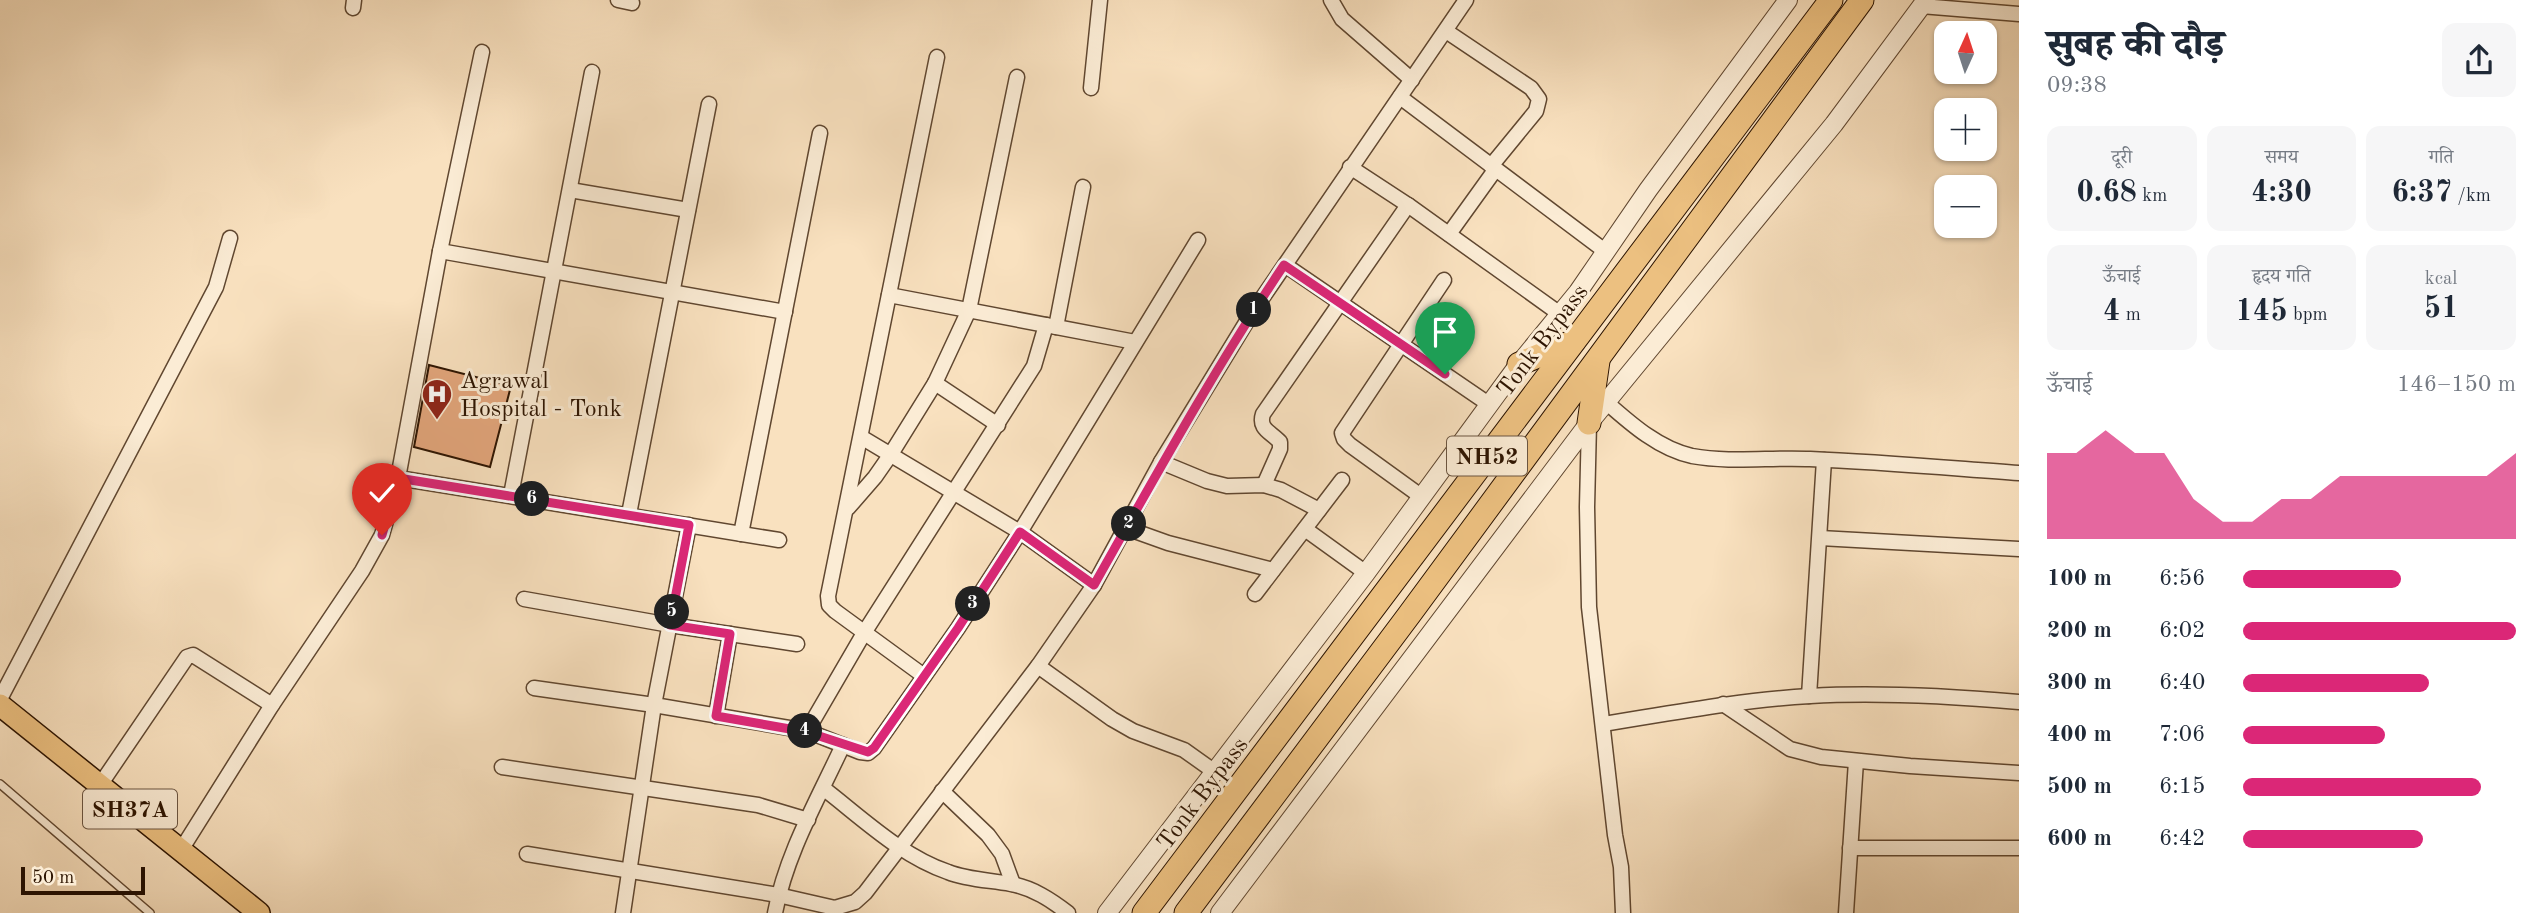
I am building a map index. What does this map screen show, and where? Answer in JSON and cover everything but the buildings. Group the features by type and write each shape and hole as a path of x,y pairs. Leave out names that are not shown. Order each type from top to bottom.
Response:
{"highway":[{"name":"Tonk Bypass","path":"1144,913 1831,0"},
{"name":"NH52","path":"1186,913 1862,0"},
{"path":"1519,364 1574,341"},
{"path":"1589,424 1599,358"}],"main road":[{"name":"SH37A","path":"0,705 259,913"}],"street":[{"path":"1091,88 1100,0"},
{"path":"1328,0 1342,19 1412,80"},
{"path":"527,854 779,895 835,908 855,902 865,893 1038,666 1094,585 1161,463 1252,313 1466,0"},
{"path":"1107,913 1366,573 1519,364 1560,314 1788,0"},
{"path":"1220,913 1606,402 1834,124 1924,3 2019,14"},
{"path":"1446,32 1531,88 1539,99 1536,110 1448,234"},
{"path":"181,850 272,705 362,571 382,535 398,478 440,251 482,52"},
{"path":"925,676 835,611 829,604 828,596 937,57"},
{"path":"511,495 592,72"},
{"path":"847,509 875,477 935,383 970,310 1017,77"},
{"path":"1399,97 1605,251"},
{"path":"629,514 709,104"},
{"path":"741,534 820,133"},
{"path":"1350,167 1408,205 1560,314"},
{"path":"807,732 864,633 1034,366 1051,326 1083,187"},
{"path":"570,190 688,210"},
{"path":"1264,485 1280,449 1280,442 1262,426 1263,414 1408,205"},
{"path":"0,699 216,287 230,238"},
{"path":"534,688 654,705 807,732 868,752 874,748 1020,532 1198,240"},
{"path":"440,251 785,312"},
{"path":"1284,265 1490,405"},
{"path":"1422,497 1350,444 1342,433 1444,280"},
{"path":"890,295 1135,342"},
{"path":"935,383 998,425"},
{"path":"1606,402 1636,429 1667,447 1690,456 1741,460 1824,460 2019,473"},
{"path":"1589,424 1589,607 1621,867 1623,913"},
{"path":"861,436 1020,532 1094,585"},
{"path":"1809,696 1824,460"},
{"path":"1161,463 1227,486 1264,485 1281,490 1319,510"},
{"path":"398,478 779,540"},
{"path":"1255,594 1342,480"},
{"path":"623,913 654,705 689,525"},
{"path":"1126,528 1168,543 1273,570"},
{"path":"1305,529 1366,573"},
{"path":"1820,538 2019,548"},
{"path":"524,599 797,644"},
{"path":"716,716 730,634"},
{"path":"100,785 187,657 193,656 272,705"},
{"path":"1038,666 1122,725 1184,750 1215,772"},
{"path":"1603,724 1723,704 1809,696 1884,694 2019,702"},
{"path":"1723,704 1790,749 1821,757 2019,773"},
{"path":"775,913 779,895 808,820 843,745"},
{"path":"1846,913 1856,761"},
{"path":"502,767 758,805 808,820"},
{"path":"823,788 900,847 926,863 949,873 1013,884 1035,891 1068,913"},
{"path":"942,791 1002,854 1013,884"},
{"path":"1850,848 2019,848"}],"lane":[{"path":"0,784 150,913"}],"place":[{"name":"Agrawal Hospital - Tonk","path":"437,421"}],"route":[{"path":"382,535 398,478 689,525 670,625 730,634 716,716 807,732 860,752 868,752 874,748 958,628 1020,532 1094,585 1161,463 1284,265 1445,374"}]}
